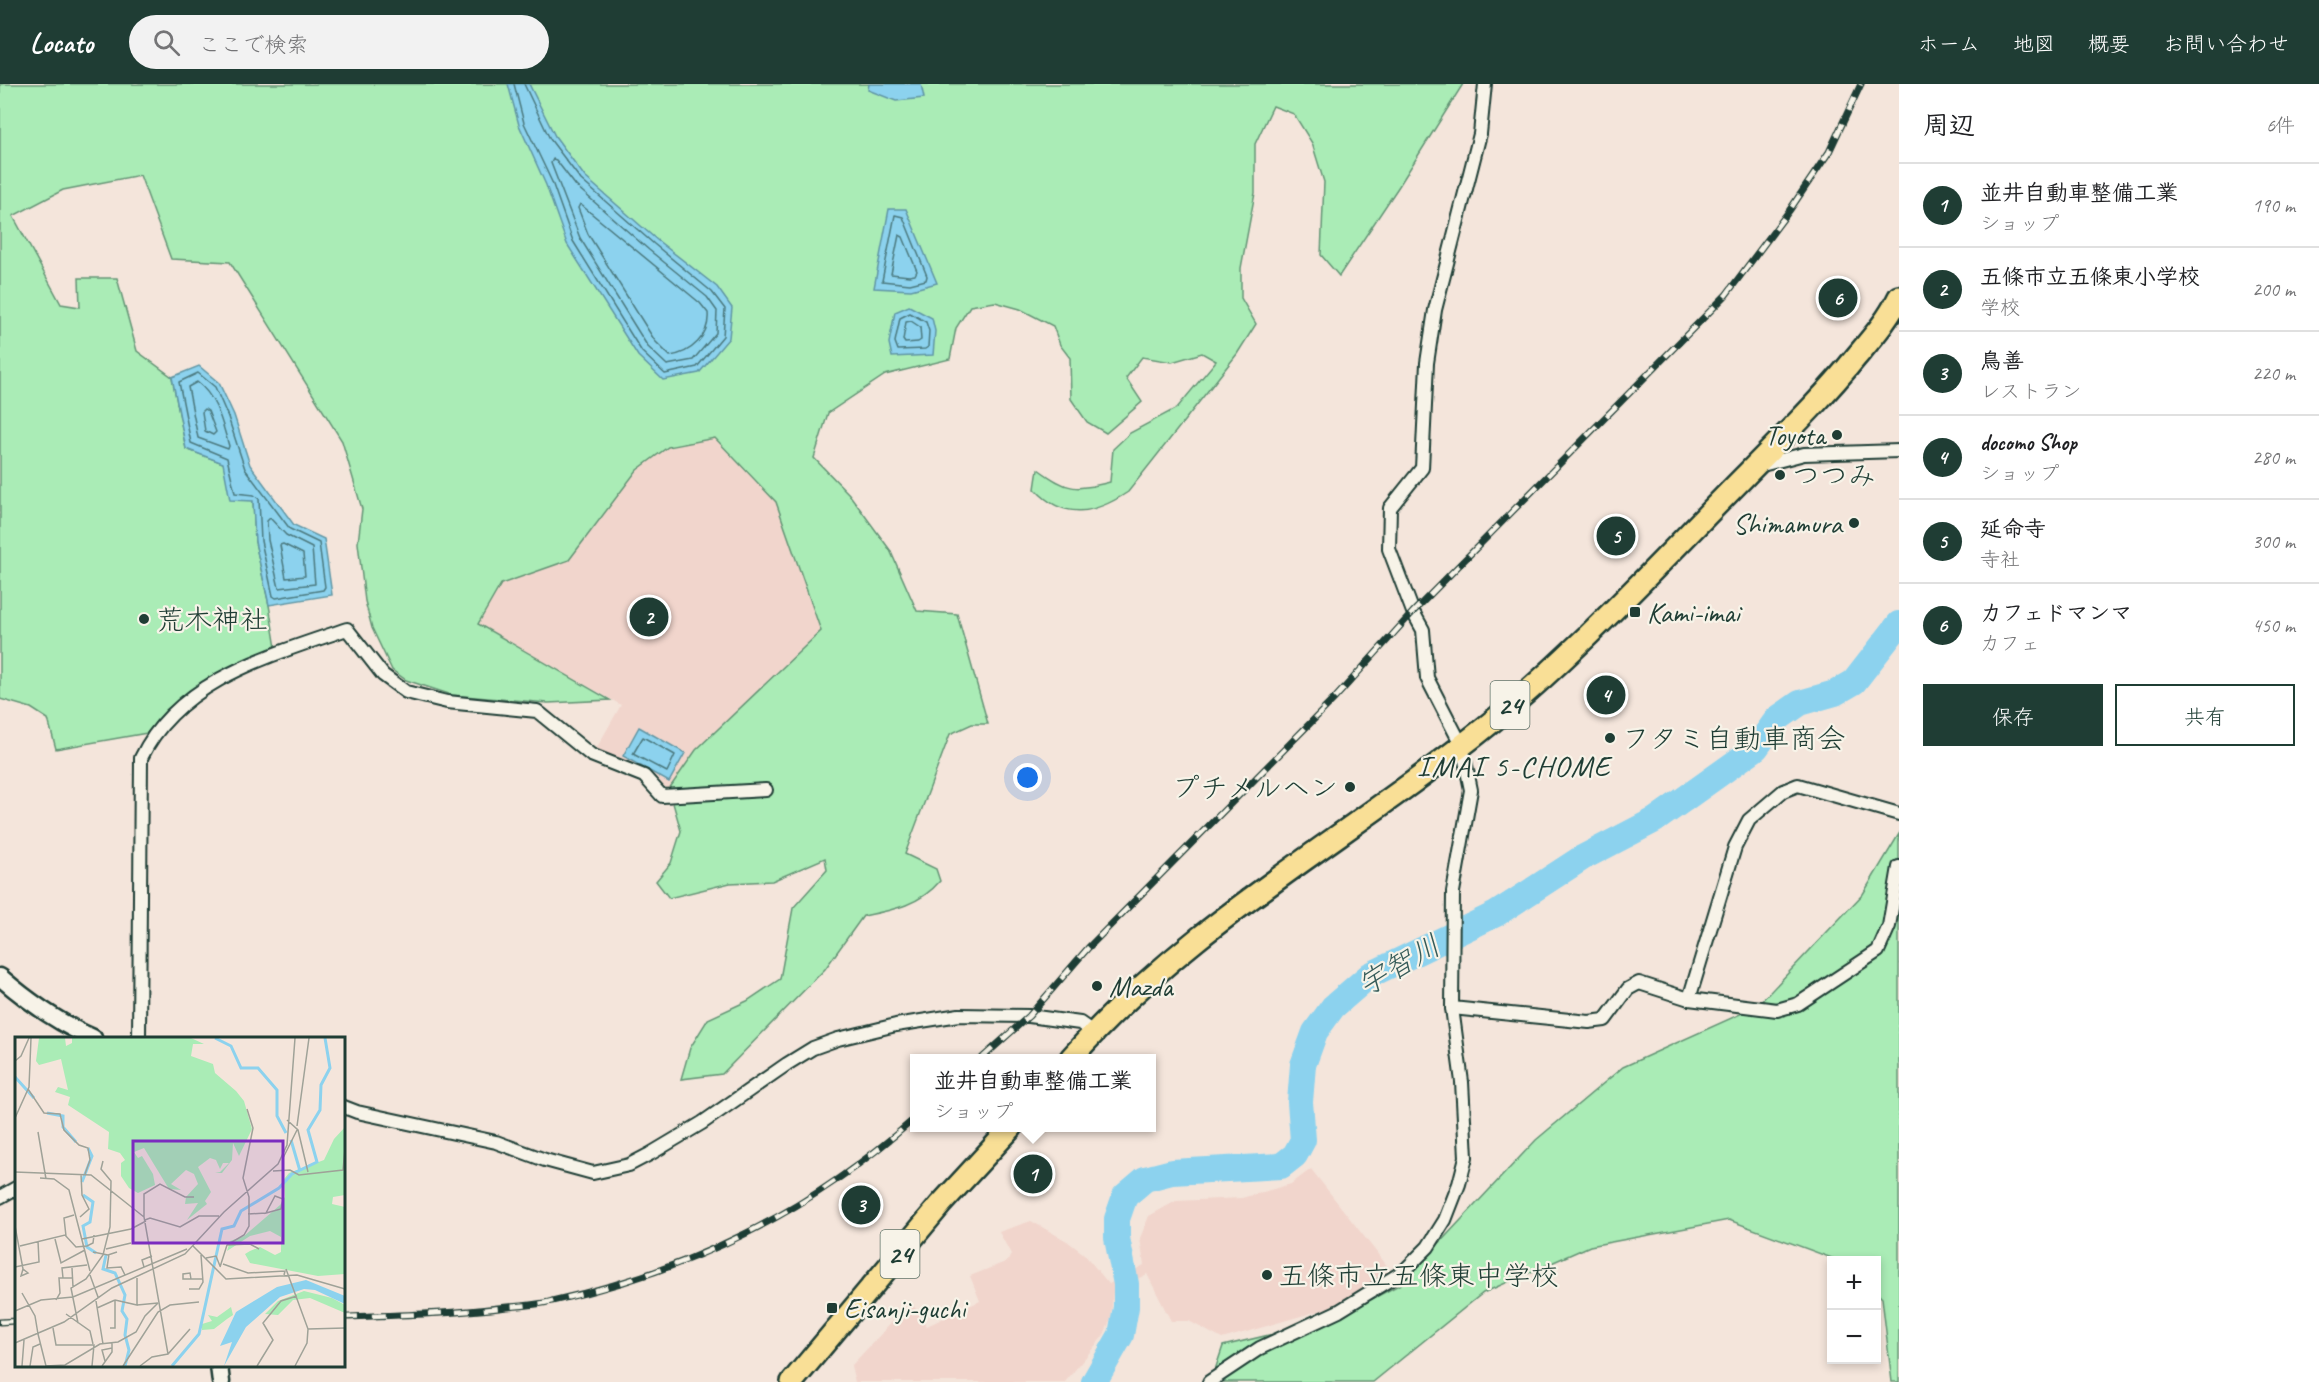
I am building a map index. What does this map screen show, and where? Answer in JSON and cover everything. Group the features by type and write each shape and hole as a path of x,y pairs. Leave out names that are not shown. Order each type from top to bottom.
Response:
{"highway":[{"name":"24","path":"1075,1054 1150,978 1225,917 1462,746 1545,676 1837,381 1885,322 1898,300"},
{"name":"24","path":"792,1382 941,1204 1007,1132"}],"street":[{"path":"1209,1382 1260,1348 1339,1311 1404,1271 1428,1247 1445,1220 1459,1184 1466,1157 1462,1082 1452,1008 1453,892 1471,790 1462,746 1427,678 1423,630 1413,612 1389,549 1390,508 1422,468 1427,363 1435,310 1480,134 1485,84"},
{"path":"1754,467 1804,454 1899,451"},
{"path":"139,1037 141,758 150,739 170,715 190,698 213,683 278,653 347,630 383,675 406,692 447,702 537,711 591,755 644,776 662,796 766,790"},
{"path":"1689,999 1735,847 1749,820 1783,791 1798,785 1899,814"},
{"path":"1452,1008 1588,1022 1605,1020 1628,989 1639,983 1689,999 1777,1010 1798,1004 1878,951 1889,926 1899,867"},
{"path":"0,976 26,1000 66,1026 91,1037"},
{"path":"345,1107 357,1112 496,1142 545,1160 593,1173 629,1165 650,1154 702,1123 813,1048 838,1039 896,1025 959,1015 1039,1017 1080,1023 1094,1033"},
{"path":"0,1197 15,1189"},
{"path":"219,1367 221,1382"}],"shaded area":[{"path":"715,438 776,502 821,631 696,750 669,789 596,749 621,705 477,624 501,584 569,560 637,470 668,447"},
{"name":"五條市立五條東中学校","path":"1311,1169 1392,1272 1332,1307 1222,1339 1189,1321 1171,1321 1147,1274 1113,1292 1111,1318 1104,1335 1065,1382 855,1382 851,1366 911,1302 927,1326 980,1301 970,1276 1008,1261 1011,1254 999,1232 1031,1221 1067,1241 1084,1254 1109,1284 1144,1265 1140,1238 1149,1216 1176,1201 1242,1198 1291,1184"}],"green space":[{"path":"0,84 1463,84 1339,276 1321,255 1324,182 1312,143 1294,114 1273,106 1255,144 1255,193 1241,268 1241,298 1256,324 1237,354 1128,492 1116,500 1080,511 1057,506 1035,489 1038,469 1057,482 1072,487 1088,487 1110,482 1113,449 1130,433 1177,408 1216,361 1202,353 1172,362 1142,357 1126,378 1142,402 1106,433 1087,422 1071,399 1070,358 1060,345 1053,326 1020,309 995,302 970,306 956,328 950,359 885,375 828,413 814,458 849,494 890,550 917,611 957,614 988,724 972,724 950,734 905,854 936,869 940,881 915,901 895,909 863,916 825,969 722,1074 681,1079 690,1048 708,1019 747,1001 780,979 793,908 827,870 825,858 772,881 730,883 669,898 656,881 671,863 681,831 669,789 696,750 821,631 776,502 715,438 668,447 637,470 569,560 501,584 478,624 610,700 548,703 452,695 406,680 392,670 372,628 365,601 358,543 362,509 342,441 230,262 171,259 140,175 63,190 13,216 61,304 80,307 79,278 117,278 137,351 172,377 186,449 223,463 253,500 255,542 276,648 208,678 166,710 147,733 56,749 48,719 31,708 0,699"},
{"path":"1899,834 1899,1382 1892,1382 1881,1297 1881,1256 1827,1256 1729,1220 1590,1246 1483,1293 1373,1382 1211,1382 1223,1346 1332,1320 1401,1284 1536,1140 1623,1067 1756,1007 1863,894"}],"water":[{"path":"508,84 529,84 555,136 585,177 657,240 717,287 732,308 729,338 699,373 663,380 638,356 567,244 546,185 519,125"},
{"path":"869,84 921,84 924,98 896,101 868,90"},
{"path":"889,209 906,209 937,283 911,290 874,288"},
{"path":"909,306 932,318 935,331 933,355 892,357 889,343 895,312"},
{"path":"199,366 219,383 234,415 250,465 294,525 324,539 332,595 269,605 255,542 253,501 230,500 223,463 186,449 172,377"},
{"path":"639,727 685,753 669,782 623,756"}],"waterway":[{"name":"宇智川","path":"1094,1382 1121,1335 1126,1307 1126,1284 1117,1238 1117,1219 1125,1196 1145,1179 1172,1172 1281,1166 1295,1155 1303,1140 1300,1102 1303,1065 1315,1032 1333,1007 1370,975 1496,914 1582,858 1655,820 1756,748 1777,719 1800,703 1835,693 1854,682 1899,624"}],"railway":[{"path":"986,1054 1029,1016 1088,948 1335,698 1413,612 1726,295 1789,211 1829,152 1861,84"},
{"path":"345,1317 446,1313 536,1304 603,1288 652,1273 700,1255 790,1210 874,1153 910,1122"},
{"path":"0,1322 15,1321"}],"place":[{"name":"カフェドマンマ","path":"1838,298"},
{"name":"Toyota","path":"1837,435"},
{"name":"つつみ","path":"1780,475"},
{"name":"Shimamura","path":"1854,523"},
{"name":"延命寺","path":"1616,536"},
{"name":"Kami-imai","path":"1635,612"},
{"name":"五條市立五條東小学校","path":"649,617"},
{"name":"荒木神社","path":"144,619"},
{"name":"docomo Shop","path":"1606,695"},
{"name":"フタミ自動車商会","path":"1610,738"},
{"name":"プチメルヘン","path":"1350,787"},
{"name":"Mazda","path":"1097,986"},
{"name":"並井自動車整備工業","path":"1033,1174"},
{"name":"鳥善","path":"861,1205"},
{"name":"五條市立五條東中学校","path":"1267,1275"},
{"name":"Eisanji-guchi","path":"832,1308"}],"district":[{"name":"IMAI 5-CHOME","path":"1514,766"}]}
